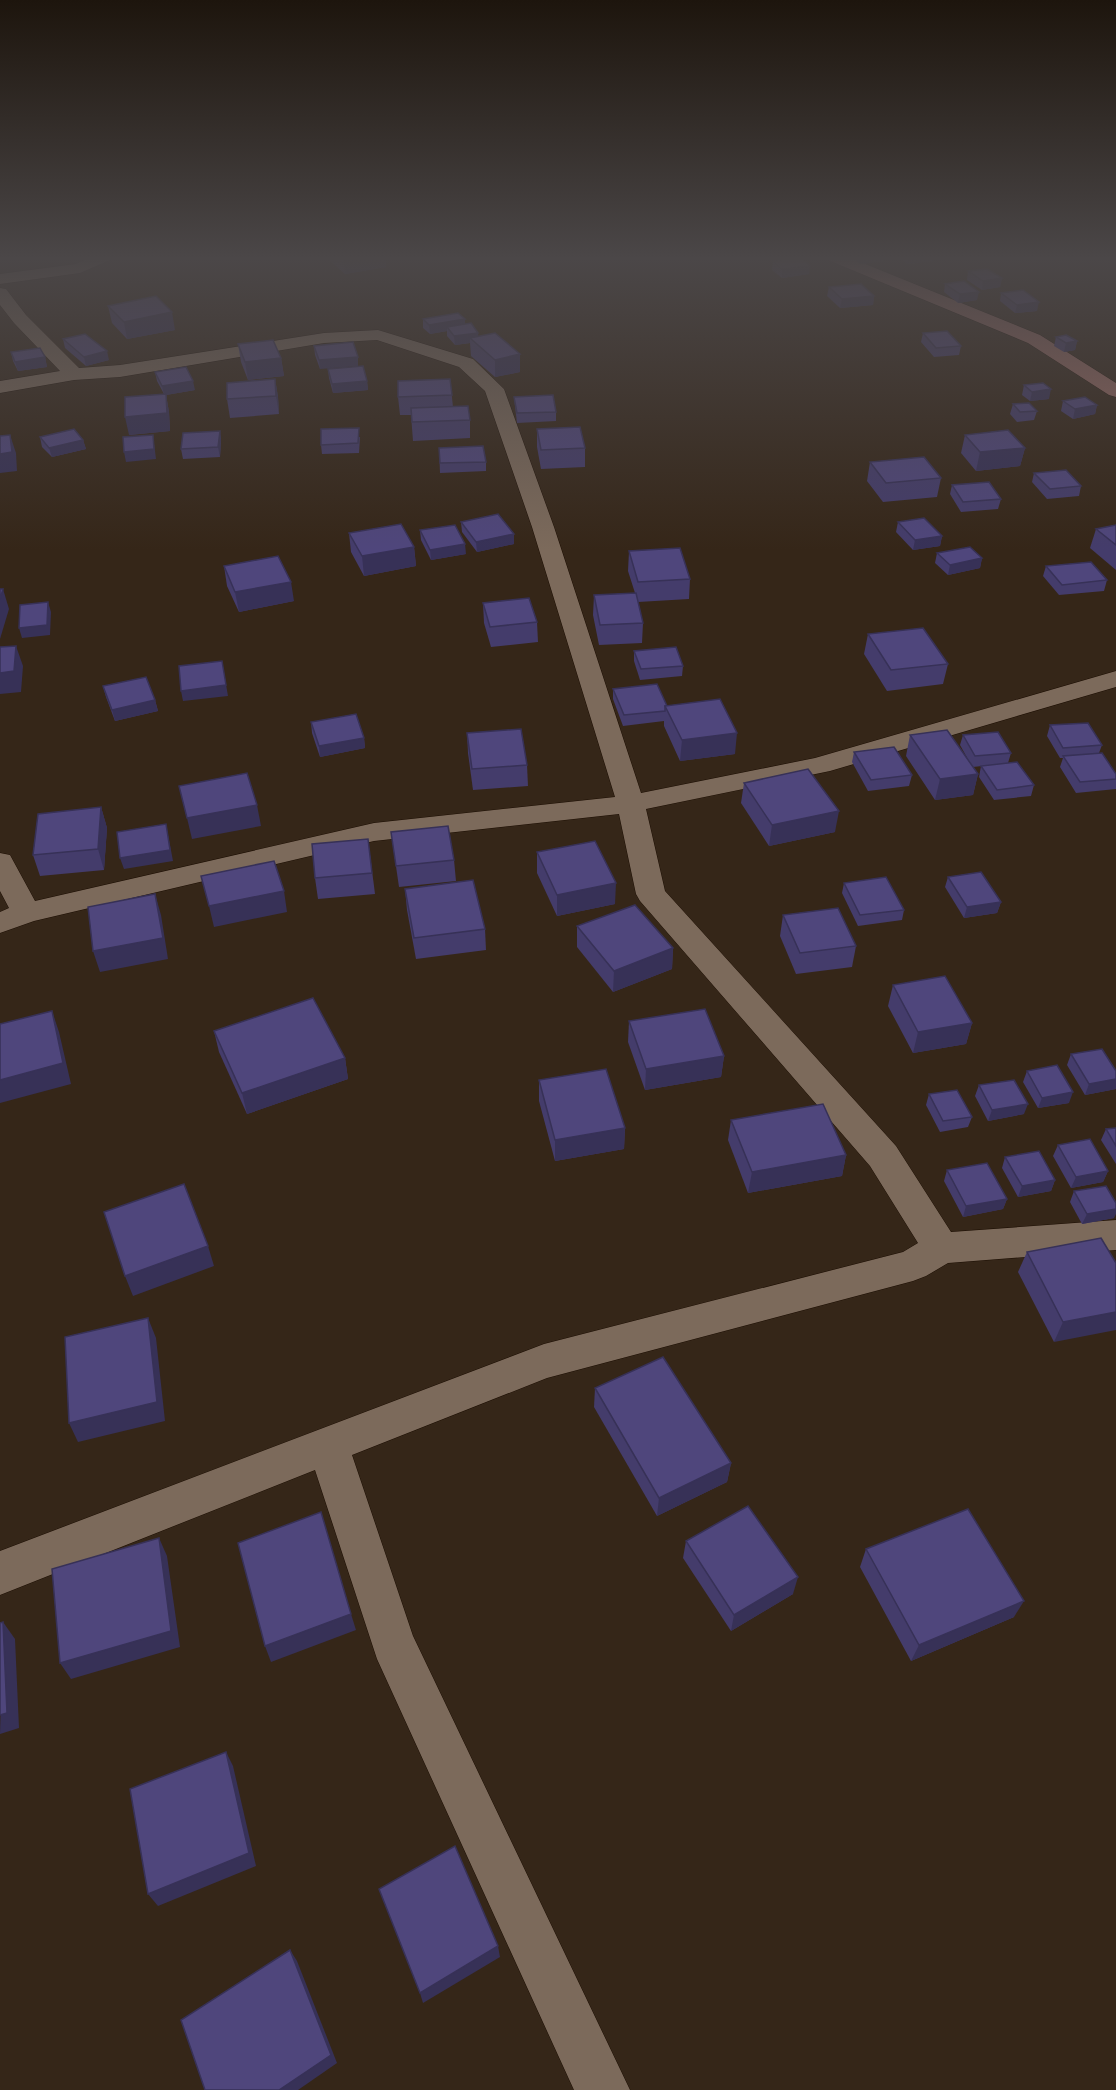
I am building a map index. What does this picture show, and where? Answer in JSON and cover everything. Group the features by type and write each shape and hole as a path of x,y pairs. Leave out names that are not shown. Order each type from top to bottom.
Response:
{"main road":[{"path":"1058,355 1116,391"}],"street":[{"path":"55,355 74,374"},
{"path":"0,387 74,374 120,370 219,355"},
{"path":"439,355 466,363 494,388 543,527 632,804 651,894 883,1156 941,1248"},
{"path":"0,862 13,918 374,832 632,804 820,765 1116,679"},
{"path":"0,1573 329,1447 544,1361 913,1265 941,1248 1116,1235"},
{"path":"329,1447 393,1643 602,2090"}],"building":[{"path":"12,355 44,355 45,357 15,362"},
{"path":"242,355 279,355 281,358 245,362"},
{"path":"317,355 357,355 358,357 319,360"},
{"path":"489,355 518,355 495,360"},
{"path":"363,366 367,381 332,384 328,369"},
{"path":"186,367 193,381 162,386 155,372"},
{"path":"275,379 276,396 227,399 227,383"},
{"path":"450,379 452,395 398,397 398,381"},
{"path":"1043,383 1051,389 1032,392 1024,385"},
{"path":"166,394 167,413 125,417 125,397"},
{"path":"553,395 556,412 517,413 514,397"},
{"path":"1085,397 1097,405 1075,409 1063,401"},
{"path":"1029,403 1037,411 1020,412 1013,404"},
{"path":"468,406 470,420 412,422 411,408"},
{"path":"580,427 585,448 541,450 537,429"},
{"path":"359,428 358,443 321,445 321,429"},
{"path":"74,429 83,440 49,448 40,437"},
{"path":"1008,430 1025,448 980,452 965,435"},
{"path":"220,431 218,447 181,449 183,433"},
{"path":"10,435 12,452 0,454 0,436"},
{"path":"153,435 154,449 124,452 123,437"},
{"path":"483,446 486,462 440,463 439,448"},
{"path":"924,457 941,478 886,483 870,462"},
{"path":"1066,470 1081,486 1050,489 1034,473"},
{"path":"989,482 1001,499 963,502 952,485"},
{"path":"498,514 514,534 476,542 461,522"},
{"path":"924,518 942,536 915,540 898,522"},
{"path":"401,524 414,547 362,556 349,533"},
{"path":"455,525 465,544 430,550 420,530"},
{"path":"1116,525 1116,545 1096,529"},
{"path":"970,547 982,558 950,565 937,553"},
{"path":"680,548 690,579 638,582 629,551"},
{"path":"278,556 291,582 235,592 224,566"},
{"path":"1091,562 1107,580 1062,585 1046,566"},
{"path":"636,593 643,623 600,625 594,595"},
{"path":"529,598 537,622 490,627 483,603"},
{"path":"48,602 47,625 19,628 20,605"},
{"path":"923,628 948,664 891,670 868,634"},
{"path":"16,646 14,671 0,673 0,647"},
{"path":"676,647 683,666 641,669 634,651"},
{"path":"222,661 226,685 181,691 179,666"},
{"path":"146,677 155,700 112,710 103,686"},
{"path":"657,684 667,706 665,706 665,711 624,715 613,689"},
{"path":"720,699 737,733 682,740 665,706"},
{"path":"356,714 364,738 319,746 311,722"},
{"path":"1088,723 1102,745 1063,748 1050,725"},
{"path":"521,729 527,765 472,769 467,733"},
{"path":"947,730 978,774 940,779 910,735"},
{"path":"998,732 1011,753 975,756 963,735"},
{"path":"894,747 912,775 871,780 854,752"},
{"path":"1102,753 1116,774 1116,779 1080,782 1063,756"},
{"path":"1017,762 1034,785 997,790 981,766"},
{"path":"808,769 839,811 772,825 744,783"},
{"path":"247,773 257,805 187,818 179,786"},
{"path":"101,807 98,849 33,855 38,814"},
{"path":"166,824 170,850 120,858 117,832"},
{"path":"448,826 454,860 396,866 391,832"},
{"path":"368,839 372,873 315,878 312,844"},
{"path":"595,841 616,883 557,895 537,852"},
{"path":"274,861 284,891 209,906 201,876"},
{"path":"981,872 1001,902 967,907 948,877"},
{"path":"886,877 904,910 860,915 844,883"},
{"path":"473,880 485,929 414,938 405,889"},
{"path":"155,894 163,938 93,951 88,907"},
{"path":"635,905 673,948 614,971 577,926"},
{"path":"838,908 856,946 800,953 783,915"},
{"path":"945,976 972,1023 918,1032 893,985"},
{"path":"313,998 345,1058 242,1093 214,1031"},
{"path":"705,1009 724,1056 646,1069 629,1021"},
{"path":"52,1011 63,1063 0,1080 0,1024"},
{"path":"1102,1049 1116,1071 1116,1079 1089,1084 1071,1054"},
{"path":"1057,1065 1073,1092 1042,1098 1027,1071"},
{"path":"606,1069 625,1128 555,1140 539,1080"},
{"path":"1014,1080 1028,1104 992,1110 979,1085"},
{"path":"957,1090 972,1117 943,1121 929,1094"},
{"path":"823,1104 846,1155 752,1172 731,1120"},
{"path":"1116,1128 1116,1146 1106,1129"},
{"path":"1090,1139 1108,1171 1076,1177 1058,1145"},
{"path":"1039,1151 1055,1180 1022,1186 1005,1157"},
{"path":"987,1163 1007,1199 966,1206 947,1170"},
{"path":"184,1184 208,1246 125,1276 104,1212"},
{"path":"1106,1186 1116,1203 1116,1209 1087,1214 1074,1191"},
{"path":"1101,1238 1116,1263 1116,1312 1063,1322 1027,1252"},
{"path":"148,1318 157,1402 69,1423 65,1337"},
{"path":"663,1357 731,1463 659,1498 595,1388"},
{"path":"748,1506 798,1577 734,1615 686,1541"},
{"path":"968,1509 1024,1601 919,1645 866,1549"},
{"path":"321,1512 351,1614 265,1646 238,1543"},
{"path":"159,1538 171,1631 60,1663 52,1569"},
{"path":"3,1622 7,1713 0,1715 0,1623"},
{"path":"226,1752 249,1853 148,1894 130,1789"},
{"path":"455,1846 498,1946 420,1993 379,1889"},
{"path":"290,1950 331,2055 279,2090 205,2090 181,2020"}]}
